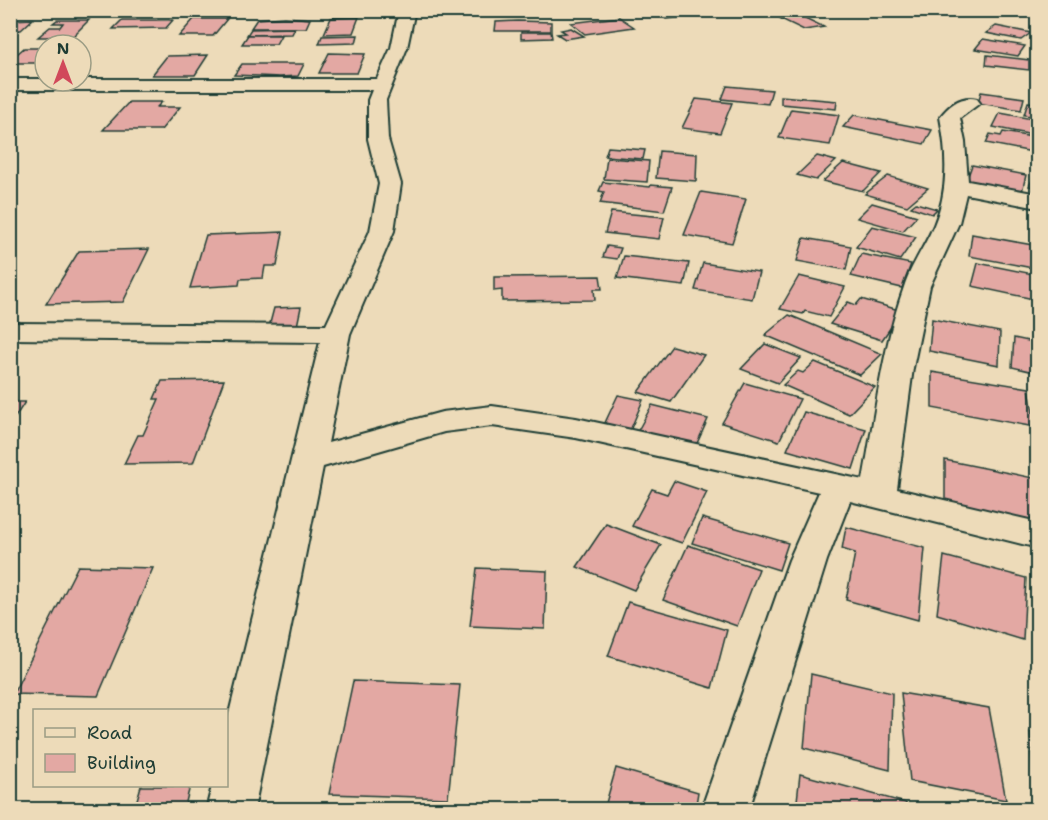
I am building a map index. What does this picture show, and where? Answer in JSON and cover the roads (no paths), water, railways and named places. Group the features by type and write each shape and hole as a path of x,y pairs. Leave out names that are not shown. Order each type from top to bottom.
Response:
{"street":[{"path":"230,810 336,333 382,231 390,184 378,139 377,100 399,48 407,10"},
{"path":"10,85 385,84"},
{"path":"878,497 898,368 917,286 947,223 957,186 955,142 950,117 957,109 970,103"},
{"path":"957,186 1038,201"},
{"path":"10,331 336,333"},
{"path":"307,460 442,422 492,416 576,428 839,485 878,497 1038,535"},
{"path":"725,810 808,560 839,485"}]}
